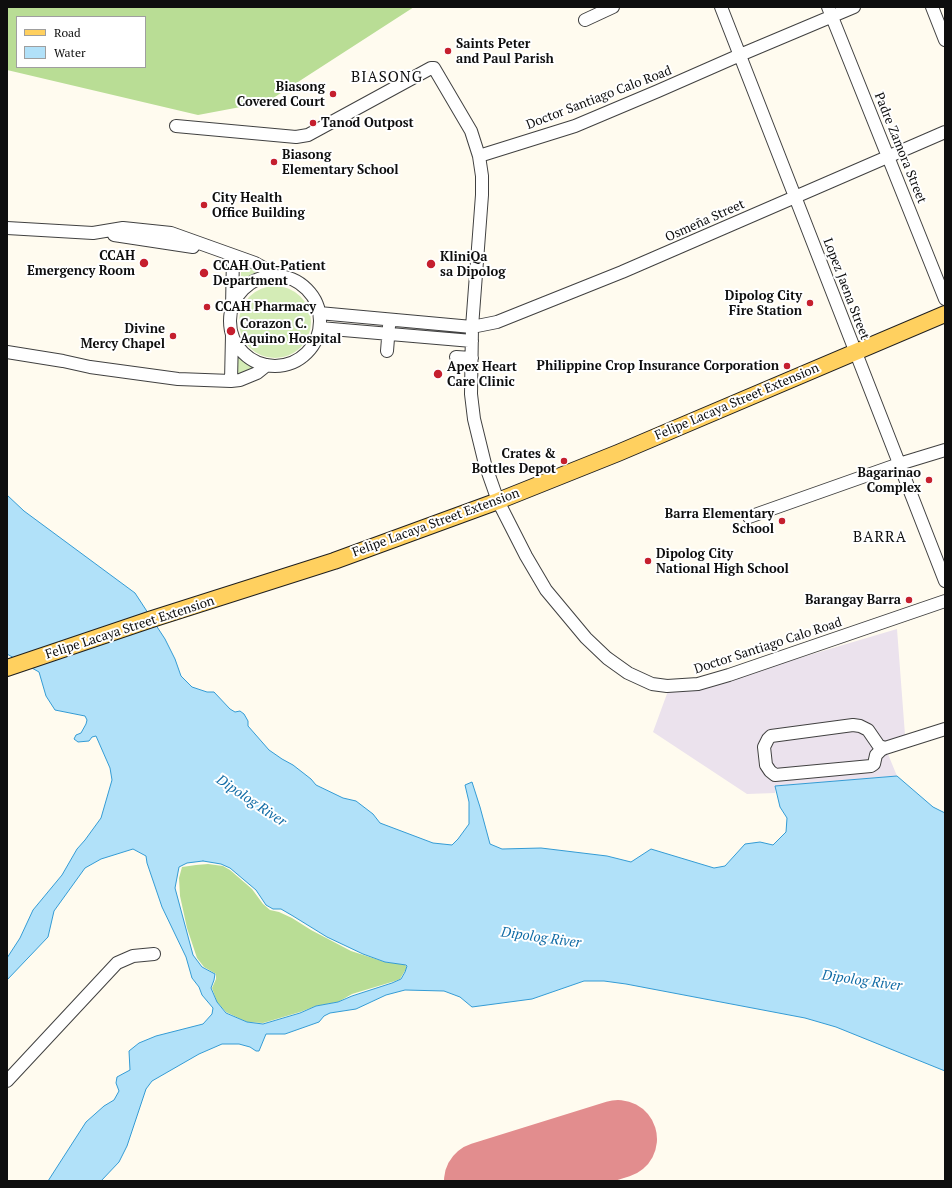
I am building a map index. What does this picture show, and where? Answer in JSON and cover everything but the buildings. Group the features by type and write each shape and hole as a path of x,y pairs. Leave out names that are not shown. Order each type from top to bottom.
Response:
{"main road":[{"name":"Felipe Lacaya Street Extension","path":"7,668 334,561 498,501 618,453 945,314"}],"street":[{"path":"585,20 613,7"},
{"name":"Lopez Jaena Street","path":"720,7 945,581"},
{"name":"Doctor Santiago Calo Road","path":"854,7 830,12 740,55 575,126 479,156 482,176 482,195 472,326 471,394 474,420 484,464 498,501 526,556 546,590 586,638 614,663 628,673 652,684 667,686 698,684 729,675 945,601"},
{"path":"932,7 945,40"},
{"name":"Padre Zamora Street","path":"830,12 945,298"},
{"path":"176,126 296,138 308,135 433,68 471,131 479,156"},
{"name":"Osmeña Street","path":"319,313 472,326 497,322 622,272 945,132"},
{"path":"7,228 93,232 123,228 171,233 255,263 264,268 273,277"},
{"path":"231,381 233,256"},
{"path":"232,313 238,297 249,285 257,281 273,277 289,279 303,286 313,298 319,313 320,328 316,345 294,362 285,365 267,365 251,359 244,353 234,339 232,330"},
{"path":"387,351 390,319"},
{"path":"320,328 472,341"},
{"path":"7,352 90,367 163,377 231,381 247,378 267,365"},
{"path":"456,357 472,358"},
{"path":"749,517 899,464 945,450"},
{"path":"885,748 879,746 868,730 860,726 853,725 771,736 764,747 766,765 774,775 868,767 874,764 876,755 885,748 945,729"},
{"path":"7,1081 117,963 133,956 154,954"}],"shaded area":[{"path":"897,629 905,735 883,742 897,776 776,786 775,793 747,794 653,732 668,691 725,680"}],"green space":[{"path":"7,7 414,7 267,102 198,115 7,70"},
{"path":"243,262 259,270 241,281 241,267"},
{"path":"268,286 282,286 289,288 301,296 309,308 311,322 309,336 301,348 289,356 282,358 268,358 261,356 249,348 241,336 239,329 239,315 241,308 249,296 261,288"},
{"path":"237,351 251,362 259,366 240,374 237,372"},
{"path":"208,864 223,866 230,870 252,889 263,904 270,910 292,918 351,951 385,962 404,964 406,969 400,979 395,981 352,994 338,1002 316,1006 263,1023 247,1022 226,1012 217,1002 212,988 216,979 216,974 204,967 197,958 187,928 180,896 179,878 182,867"}],"water":[{"name":"Dipolog River","path":"7,495 24,511 135,593 165,639 175,659 181,676 192,687 207,692 214,692 230,709 235,712 240,711 244,714 248,721 248,726 269,750 293,765 311,779 316,785 343,798 356,801 373,814 380,823 433,843 452,845 469,824 469,802 465,785 472,782 490,844 502,849 541,848 607,856 631,862 651,849 714,868 725,866 745,844 760,842 773,845 786,832 787,818 780,807 775,786 897,776 933,807 945,813 945,1071 836,1027 805,1018 626,984 604,981 584,981 532,999 472,1007 460,997 444,991 405,990 386,995 356,1009 330,1013 324,1016 319,1022 285,1034 266,1034 259,1051 239,1044 222,1044 199,1054 152,1081 146,1089 127,1146 119,1162 101,1181 48,1181 86,1122 104,1106 114,1100 119,1091 116,1083 117,1077 130,1070 129,1051 139,1043 156,1036 203,1024 212,1014 213,1008 202,995 199,987 192,978 186,957 162,907 146,856 133,849 101,859 85,868 54,911 48,937 7,980 7,958 20,938 33,910 62,875 77,849 101,818 112,780 110,768 96,736 92,737 89,741 78,742 74,739 76,735 81,733 86,724 87,720 85,716 55,710 46,696 39,672 7,654","holes":["203,861 221,864 230,868 256,890 266,905 273,909 281,909 327,937 363,954 385,962 406,965 405,972 401,979 338,1002 316,1006 300,1013 263,1024 247,1022 226,1013 217,1002 211,988 215,974 202,967 193,955 175,888 179,867 187,863"]}],"runway":[{"path":"483,1181 618,1139"}],"place":[{"name":"Saints Peter and Paul Parish","path":"448,51"},
{"name":"Biasong Covered Court","path":"333,94"},
{"name":"Tanod Outpost","path":"313,123"},
{"name":"Biasong Elementary School","path":"274,162"},
{"name":"City Health Office Building","path":"204,205"},
{"name":"CCAH Emergency Room","path":"144,263"},
{"name":"KliniQa sa Dipolog","path":"431,264"},
{"name":"CCAH Out-Patient Department","path":"204,273"},
{"name":"Dipolog City Fire Station","path":"810,303"},
{"name":"CCAH Pharmacy","path":"207,307"},
{"name":"Corazon C. Aquino Hospital","path":"231,331"},
{"name":"Divine Mercy Chapel","path":"173,336"},
{"name":"Philippine Crop Insurance Corporation","path":"787,366"},
{"name":"Apex Heart Care Clinic","path":"438,374"},
{"name":"Crates & Bottles Depot","path":"564,461"},
{"name":"Bagarinao Complex","path":"929,480"},
{"name":"Barra Elementary School","path":"782,521"},
{"name":"Dipolog City National High School","path":"648,561"},
{"name":"Barangay Barra","path":"909,600"}],"district":[{"name":"BIASONG","path":"387,78"},
{"name":"BARRA","path":"880,538"}]}
